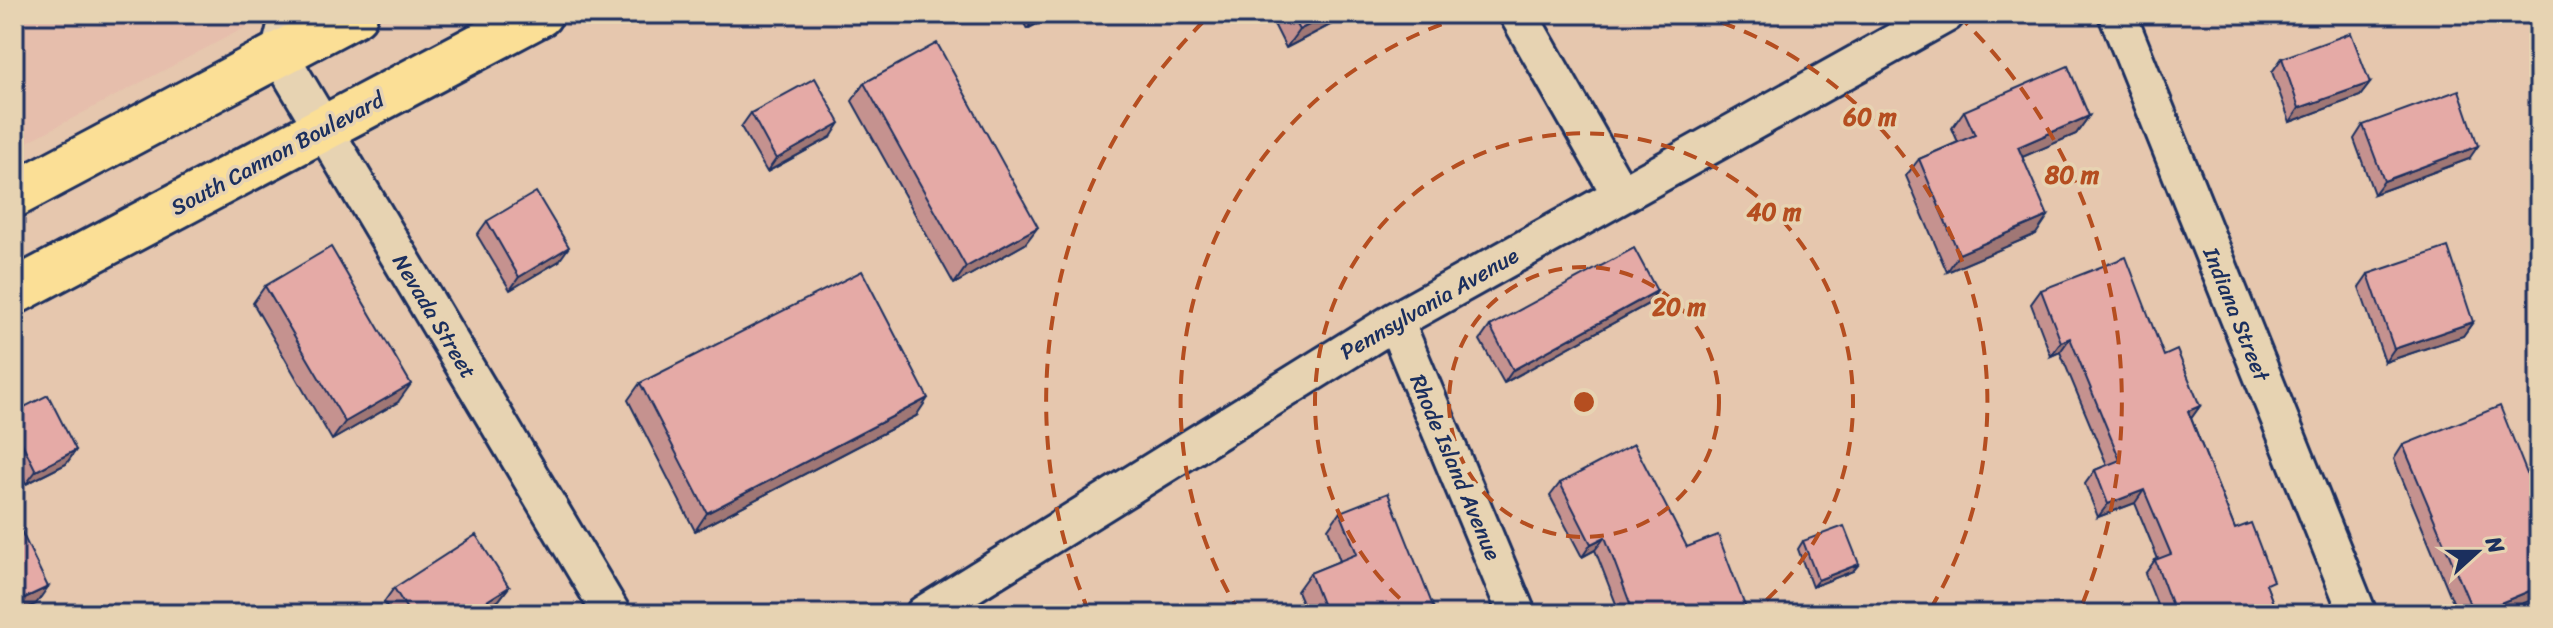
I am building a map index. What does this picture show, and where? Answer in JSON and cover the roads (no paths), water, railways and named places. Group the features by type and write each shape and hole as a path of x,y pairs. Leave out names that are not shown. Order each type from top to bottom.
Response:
{"main road":[{"path":"14,195 284,34 355,14"},
{"name":"South Cannon Boulevard","path":"14,292 540,14"}],"street":[{"path":"1518,14 1620,193"},
{"name":"Pennsylvania Avenue","path":"924,614 1395,321 1946,14"},
{"name":"Indiana Street","path":"2117,14 2358,614"},
{"name":"Nevada Street","path":"284,34 324,128 612,614"},
{"name":"Rhode Island Avenue","path":"1395,321 1517,614"}]}
